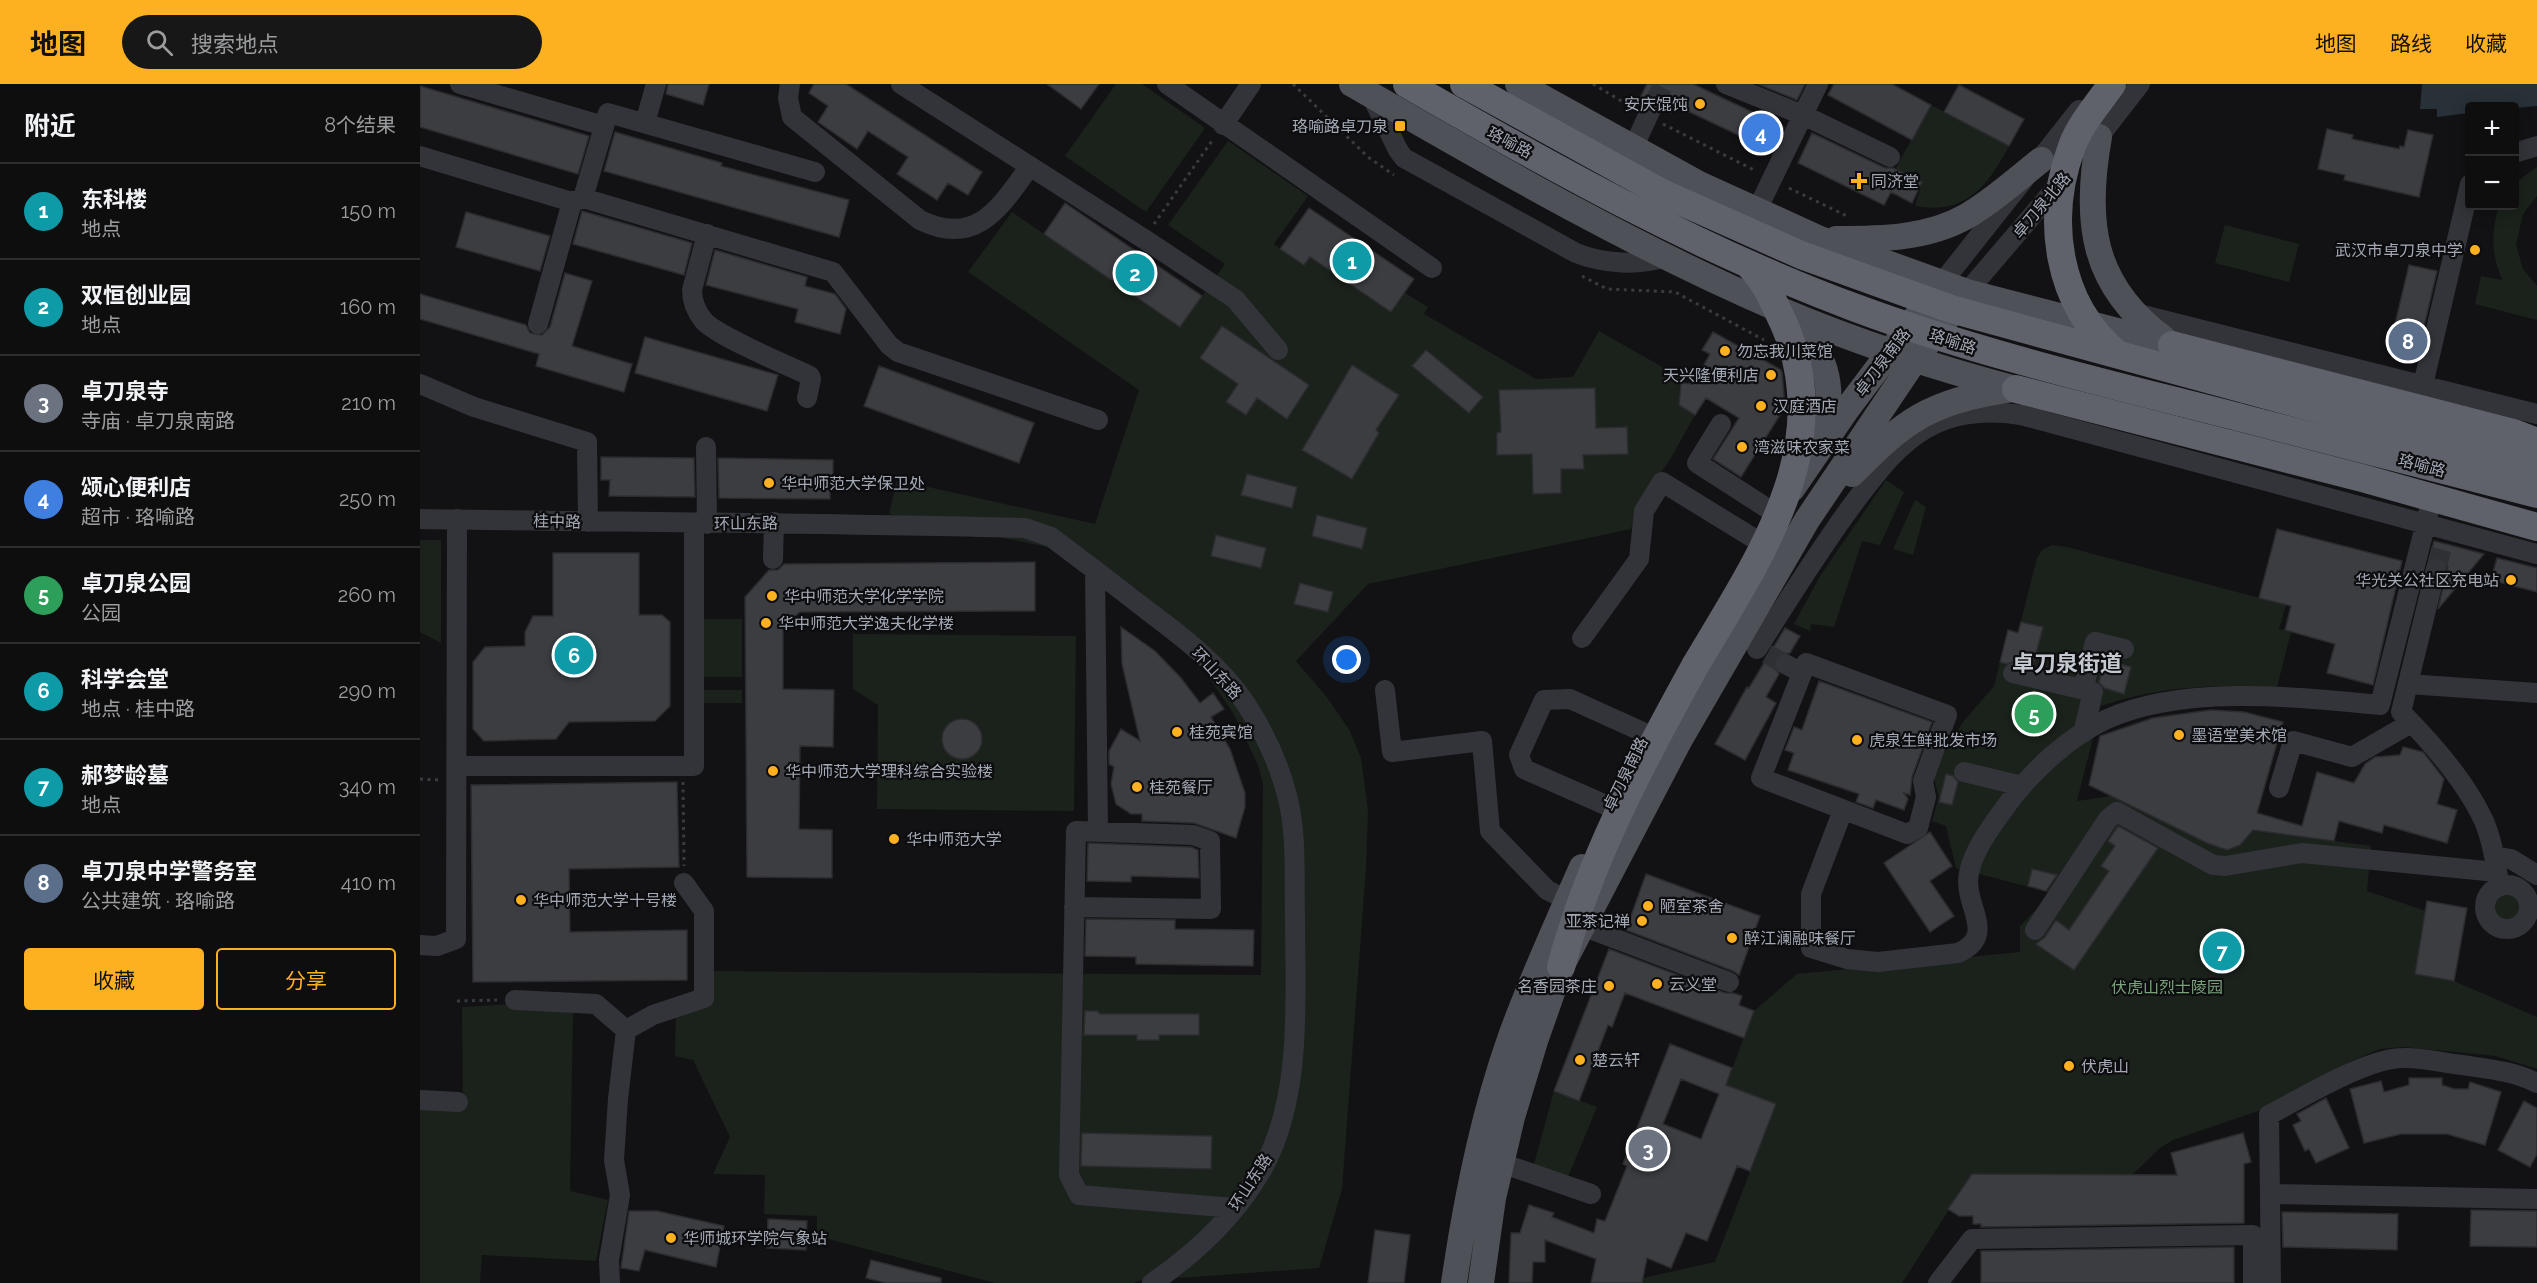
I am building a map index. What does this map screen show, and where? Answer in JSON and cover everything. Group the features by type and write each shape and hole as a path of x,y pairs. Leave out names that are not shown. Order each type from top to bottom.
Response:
{"highway":[{"name":"珞喻路","path":"1407,84 1581,180 1707,245 1785,280 1856,308 1959,344 2537,494"},
{"name":"珞喻路","path":"1464,84 1662,194 1801,255 1951,309 2537,468"},
{"path":"2112,84 2081,129 2064,175 2058,226 2060,252 2067,282 2081,312 2105,344 2126,361 2167,384 2210,400 2238,417"},
{"path":"1561,967 1573,921 1606,843 1660,730 1757,561 1784,505 1796,463 1800,433 1801,402 1792,345 1769,292 1757,273 1740,256 1662,194"},
{"path":"2172,345 2529,438"},
{"path":"2016,389 2081,406 2440,520 2537,527"}],"main road":[{"path":"1518,84 1697,183 1820,239 1967,292 2172,345"},
{"path":"1361,89 1533,187 1666,257 1785,311 1914,361 2016,389"},
{"path":"2099,137 2092,200 2093,232 2103,265 2135,313 2150,329 2172,345"},
{"path":"1820,239 1896,236 1934,231 1982,207 2041,160"},
{"path":"1666,257 1689,241 1697,228 1702,214 1701,196 1697,183"},
{"name":"卓刀泉北路","path":"1914,319 1941,284"},
{"name":"卓刀泉北路","path":"1942,325 1967,292"},
{"path":"1785,311 1806,333 1823,362 1828,385 1828,405 1818,449"},
{"name":"卓刀泉南路","path":"1454,1283 1474,1168 1494,1089 1523,1003 1608,806 1692,648 1758,541 1818,449 1888,351 1914,319"},
{"name":"卓刀泉南路","path":"1480,1283 1501,1163 1524,1075 1561,967 1679,741 1754,648 1807,520 1914,361 1942,325"},
{"path":"2081,406 2071,377 2075,359 2091,340 2113,328"},
{"path":"1807,520 1869,456 1911,420 1948,402 2016,389"}],"street":[{"path":"460,84 604,126"},
{"path":"645,123 656,84"},
{"path":"790,84 788,98 792,117 920,220 929,224 955,228 986,220 998,210 1030,166"},
{"path":"901,84 1235,299 1278,350"},
{"path":"1167,84 1431,268"},
{"path":"1223,124 1251,84"},
{"path":"1726,84 1803,115 1890,157"},
{"path":"1757,210 1818,84"},
{"name":"卓刀泉北路","path":"1941,284 2099,84"},
{"name":"卓刀泉北路","path":"1967,292 2099,137 2140,84"},
{"path":"1361,89 1404,158 1585,256 1640,264 1666,257"},
{"path":"1633,148 1653,105"},
{"path":"538,324 608,113 815,172"},
{"path":"2519,151 2537,146"},
{"path":"420,156 707,234 833,272 889,345 898,352 1098,420"},
{"path":"2423,385 2465,201"},
{"path":"707,234 692,290 696,309 709,325 810,376 812,379 807,398"},
{"path":"2135,313 2537,414"},
{"path":"424,388 474,407 587,442 588,522"},
{"path":"1754,648 1839,523 1890,458 1914,436 1928,428 1975,413 2021,415 2440,520 2537,554"},
{"path":"1720,424 1697,463 1776,514"},
{"path":"458,766 694,766 700,524 706,447"},
{"path":"1582,638 1639,559 1644,511 1662,482 1758,541"},
{"name":"桂中路","path":"420,519 700,524"},
{"path":"420,945 437,946 456,939 457,519"},
{"path":"1843,810 1810,894 1810,948 1847,959 1878,962 1958,953 1974,944 1978,933 1967,884 1971,867 1999,816 2022,786 2048,760 2083,734 2120,715 2189,700 2260,696 2380,705 2440,520"},
{"path":"773,559 774,522"},
{"name":"环山东路","path":"700,524 774,522 1025,528 1039,531 1051,537 1188,641 1233,685 1265,738 1279,770 1288,799 1293,835 1295,1024 1292,1065 1282,1117 1264,1167 1234,1208 1207,1240 1152,1283"},
{"path":"2436,569 2401,712 2451,769 2475,804 2483,820 2497,872 2524,894 2529,908 2524,921 2504,929 2497,927 2487,917 2485,902 2497,872 2511,859 2537,875"},
{"path":"1095,570 1098,831"},
{"path":"2083,690 2095,642 2124,649"},
{"path":"1806,663 1947,715 1923,781 1926,797 1918,828 1907,834 1843,810 1761,778 1806,663"},
{"path":"1785,664 1802,673"},
{"path":"2013,673 2093,693 2083,734"},
{"path":"2408,684 2537,693"},
{"path":"1385,690 1392,753 1482,741 1490,831 1547,890 1567,900"},
{"path":"1608,806 1524,769 1519,755 1544,700 1570,699 1645,733"},
{"path":"2279,788 2293,741 2352,757 2411,723"},
{"path":"1964,772 2022,786"},
{"path":"2035,930 2108,819 2117,813 2125,815 2207,863 2218,866 2302,853 2497,872"},
{"path":"1074,907 1211,909 1210,841 1193,835 1076,831 1074,907 1069,1175 1079,1195 1234,1208"},
{"path":"626,1030 653,1015 704,998 704,911 684,883"},
{"path":"2518,925 2537,934"},
{"path":"1582,926 1729,982"},
{"path":"515,1000 596,1004 626,1030"},
{"path":"610,1283 609,1260 620,1195 614,1160 626,1030"},
{"path":"2271,1283 2269,1115 2369,1065 2387,1059 2404,1058 2504,1071 2522,1075 2537,1083"},
{"path":"420,1100 458,1101"},
{"path":"1501,1163 1591,1194"},
{"path":"2271,1194 2537,1199"},
{"path":"1938,1283 1972,1239 2253,1235 2253,1283"}],"path":[{"path":"1155,223 1223,124"},
{"path":"683,766 684,883"},
{"path":"457,1000 515,1000"}],"green space":[{"path":"1116,84 1142,84 1205,128 1146,212 1065,156"},
{"path":"1931,105 2009,146 1992,174 1973,195 1961,202 1933,208 1915,206 1922,183 1895,169"},
{"path":"1228,141 1308,196 1274,244 1304,265 1310,257 1391,312 1405,293 1428,307 1424,314 1536,379 1573,377 1599,331 1680,377 1679,405 1695,415 1671,458 1637,507 1631,529 1368,584 1296,661 1326,696 1350,731 1361,758 1368,810 1366,868 1342,1189 1319,1268 1133,1283 995,1283 817,1236 817,1216 764,1214 765,1175 713,1174 730,1137 693,1060 675,1056 676,1011 707,1000 708,971 1261,975 1263,784 1258,765 1233,713 1170,620 1138,590 1114,574 1047,547 889,514 897,480 1095,524 1139,390 968,272 1012,212 1180,327 1225,264 1168,225"},
{"path":"2537,167 2537,196 2523,214 2516,245 2523,269 2537,286 2537,320 2475,304 2481,276 2502,280 2494,252 2495,225 2498,210 2519,210 2519,180"},
{"path":"2225,225 2299,244 2289,282 2215,263"},
{"path":"1886,480 1904,492 1880,545 1862,541 1834,627 1811,624 1810,631 1794,624 1820,576"},
{"path":"1915,500 1926,507 1913,555 1893,549"},
{"path":"420,540 441,540 441,643 420,632"},
{"name":"伏虎山烈士陵园","path":"2052,545 2286,605 2279,629 2291,632 2277,687 2210,686 2166,690 2101,706 2077,801 2111,796 2207,843 2227,850 2239,845 2253,830 2371,846 2367,891 2426,911 2415,974 2454,981 2537,1017 2537,1069 2496,1056 2404,1047 2380,1049 2349,1062 2261,1110 2173,1140 2160,1148 2132,1175 1972,1174 1902,1283 1642,1283 1643,1278 1715,1262 1776,1105 1726,1085 1754,1011 1797,974 2020,952 2020,926 2052,893 1956,868 1946,826 1932,821 1939,797 1932,772 1963,722 1994,686 2008,630 2018,633 2037,558 2042,550"},
{"path":"700,619 742,619 742,677 700,677"},
{"path":"853,634 1076,636 1074,811 877,809 878,705 853,689"},
{"path":"700,690 742,690 742,703 701,703"},
{"path":"2507,894 2516,898 2520,907 2516,916 2507,920 2498,916 2494,907 2498,898"},
{"path":"515,1004 573,1009 570,1191 608,1200 596,1261 482,1255 480,1283 420,1283 420,1106 463,1107 462,1007"},
{"path":"1554,1091 1597,1107 1568,1177 1534,1164"}],"shaded area":[{"path":"2422,84 2537,84 2537,106 2519,108 2519,102 2465,102 2465,114 2437,117 2437,109 2420,109"}],"building":[{"path":"668,84 709,84 703,105 666,94"},
{"path":"814,84 846,84 982,172 968,195 948,183 937,200 897,174 908,157 868,131 857,149 818,122 828,106 809,93"},
{"path":"1047,84 1099,84 1081,109"},
{"path":"1647,84 1693,84 1784,127 1772,151 1675,105 1671,113 1664,110 1663,99 1658,94 1640,98"},
{"path":"1758,84 1805,84 1797,100"},
{"path":"1834,84 1892,84 1931,105 1912,140 1828,95"},
{"path":"1959,85 2024,119 2009,146 1944,112"},
{"path":"420,86 589,136 578,174 420,127"},
{"path":"2327,129 2353,135 2352,139 2399,149 2400,146 2404,147 2408,130 2433,135 2419,197 2344,180 2345,175 2318,169"},
{"path":"615,132 722,163 721,166 849,200 839,237 604,171"},
{"path":"1812,133 1885,168 1893,168 1922,182 1912,203 1891,192 1884,205 1798,163"},
{"path":"1065,203 1202,296 1180,327 1044,234"},
{"path":"1309,208 1414,279 1391,312 1310,257 1304,265 1280,249"},
{"path":"582,211 692,243 684,275 573,244"},
{"path":"466,212 550,236 540,271 456,247"},
{"path":"715,250 807,277 805,286 835,294 846,309 840,334 795,322 798,309 706,285"},
{"path":"2409,265 2437,271 2418,352 2390,345"},
{"path":"565,273 592,281 572,346 632,364 624,392 536,366 539,354 420,319 420,294 526,325 530,333 542,335 550,327"},
{"path":"1222,326 1309,385 1287,419 1257,398 1246,415 1226,402 1238,384 1200,358"},
{"path":"1713,332 1781,370 1782,373 1785,407 1741,477 1713,459 1739,418 1706,398 1695,415 1679,405 1681,383 1693,384 1710,354 1702,350"},
{"path":"645,337 778,375 767,411 635,373"},
{"path":"1426,350 1483,397 1469,413 1412,366"},
{"path":"1352,365 1399,395 1376,430 1379,433 1352,479 1302,450"},
{"path":"879,366 1034,423 1019,463 864,406"},
{"path":"1595,388 1596,428 1627,427 1628,454 1583,455 1584,469 1561,469 1561,493 1533,494 1532,454 1497,455 1497,433 1501,432 1499,390"},
{"path":"601,457 694,458 695,497 609,496 610,480 601,480"},
{"path":"718,458 833,460 833,485 830,485 830,499 719,498"},
{"path":"1247,474 1297,487 1292,508 1241,495"},
{"path":"1317,515 1367,528 1362,549 1312,536"},
{"path":"2277,529 2402,561 2373,685 2327,673 2335,644 2285,630 2291,606 2259,598"},
{"path":"1216,535 1266,548 1261,568 1211,556"},
{"path":"2434,541 2484,554 2438,609 2448,566 2439,558 2429,560"},
{"path":"553,553 639,553 639,615 662,615 670,622 670,706 655,721 569,722 556,739 484,741 473,729 473,662 485,647 525,646 525,632 533,616 553,616"},
{"path":"2497,558 2537,568 2537,592 2491,580"},
{"path":"1035,562 1035,611 800,612 783,626 783,689 834,690 833,747 800,746 799,829 832,830 832,878 747,877 745,597 769,570 778,570 784,564"},
{"path":"1300,583 1333,592 1328,612 1294,604"},
{"path":"2021,622 2043,627 2033,665 2016,661 2006,664 2000,662 2008,630 2018,633"},
{"name":"桂苑宾馆","path":"1121,627 1155,651 1181,678 1200,703 1213,693 1224,709 1211,717 1230,749 1245,793 1245,807 1236,838 1194,823 1142,821 1142,814 1131,814 1116,804 1111,784 1114,767 1109,764 1109,751 1121,729 1140,741 1122,664"},
{"path":"1785,628 1800,636 1790,653 1779,654 1774,659 1773,665 1779,674 1766,697 1776,703 1745,760 1715,744 1747,687 1749,688"},
{"path":"2105,660 2131,667 2124,694 2104,688 2099,682"},
{"name":"虎泉生鲜批发市场","path":"1819,681 1932,722 1912,777 1910,795 1904,793 1908,799 1904,810 1876,800 1873,808 1856,802 1859,794 1788,770 1794,753 1785,750 1794,727 1802,730"},
{"path":"2211,710 2244,712 2283,722 2257,813 2302,826 2317,772 2354,783 2365,764 2375,757 2400,755 2403,747 2423,752 2444,779 2437,804 2457,810 2447,843 2384,825 2382,833 2339,821 2334,841 2253,830 2240,845 2227,850 2207,843 2089,785 2100,736 2153,718"},
{"path":"962,719 976,725 982,739 976,753 962,759 948,753 942,739 948,725"},
{"path":"1946,774 1953,776 1958,782 1952,805 1939,802"},
{"name":"华中师范大学十号楼","path":"677,782 679,867 569,869 570,932 687,930 687,980 473,982 471,785"},
{"path":"2118,826 2158,848 2074,970 2036,944 2045,937 2056,920 2069,930 2109,871 2101,866 2115,846 2108,841"},
{"path":"1930,832 1952,866 1930,881 1954,916 1930,932 1884,863"},
{"path":"1088,843 1191,847 1198,850 1199,878 1131,876 1131,882 1087,881"},
{"path":"2032,869 2057,875 2046,891 2028,886"},
{"path":"1646,874 1760,916 1739,975 1626,930"},
{"path":"2427,901 2467,908 2454,981 2415,974"},
{"path":"1086,919 1175,920 1175,929 1254,930 1253,966 1136,964 1136,957 1085,956"},
{"path":"1609,949 1725,993 1742,996 1739,1005 1754,1011 1744,1038 1625,993 1612,1027 1608,1025 1579,1101 1554,1091"},
{"path":"1085,1011 1097,1011 1100,1014 1199,1014 1199,1035 1159,1035 1159,1040 1137,1040 1137,1035 1084,1035"},
{"path":"1670,1044 1732,1068 1726,1085 1776,1104 1750,1171 1737,1166 1707,1241 1686,1233 1671,1268 1647,1258 1642,1283 1591,1283 1596,1259 1545,1240 1545,1262 1533,1262 1532,1283 1509,1283 1511,1233 1520,1233 1529,1205 1554,1213 1552,1217 1594,1233 1597,1219 1605,1221 1627,1166 1623,1164","holes":["1681,1079 1719,1094 1701,1139 1663,1124"]},
{"path":"2409,1078 2442,1078 2442,1085 2454,1089 2468,1089 2470,1082 2501,1092 2485,1145 2447,1134 2401,1134 2364,1143 2350,1089 2381,1081 2384,1092 2409,1085"},
{"path":"2326,1098 2349,1148 2316,1163 2309,1149 2305,1151 2293,1125 2301,1121 2297,1114"},
{"path":"2524,1101 2537,1108 2537,1154 2530,1167 2498,1150"},
{"path":"1082,1133 1212,1136 1211,1169 1081,1166"},
{"path":"2243,1133 2251,1162 2244,1164 2244,1223 1981,1227 1981,1224 1973,1224 1973,1216 1959,1216 1948,1209 1972,1174 2177,1175 2171,1153"},
{"path":"2471,1210 2537,1211 2537,1247 2470,1246"},
{"name":"华师城环学院气象站","path":"629,1211 657,1211 724,1226 716,1267 645,1250 639,1271 621,1268"},
{"path":"2282,1212 2398,1214 2397,1250 2283,1247"},
{"path":"768,1219 807,1221 806,1250 767,1248"},
{"path":"1375,1230 1410,1235 1404,1283 1368,1283"},
{"path":"2234,1247 2234,1283 1981,1283 1981,1251"},
{"path":"871,1260 941,1278 941,1283 886,1283 866,1278"}],"tunnel":[{"path":"1653,105 1664,84"},
{"path":"2436,569 2443,543"},
{"path":"1767,654 1785,664"}],"place":[{"name":"安庆馄饨","path":"1700,104"},
{"name":"珞喻路卓刀泉","path":"1400,126"},
{"name":"颂心便利店","path":"1761,133"},
{"name":"同济堂","path":"1859,181"},
{"name":"武汉市卓刀泉中学","path":"2475,250"},
{"name":"东科楼","path":"1352,261"},
{"name":"双恒创业园","path":"1135,273"},
{"name":"卓刀泉中学警务室","path":"2408,341"},
{"name":"勿忘我川菜馆","path":"1725,351"},
{"name":"天兴隆便利店","path":"1771,375"},
{"name":"汉庭酒店","path":"1761,406"},
{"name":"湾滋味农家菜","path":"1742,447"},
{"name":"华中师范大学保卫处","path":"769,483"},
{"name":"华光关公社区充电站","path":"2511,580"},
{"name":"华中师范大学化学学院","path":"772,596"},
{"name":"华中师范大学逸夫化学楼","path":"766,623"},
{"name":"科学会堂","path":"574,655"},
{"name":"卓刀泉公园","path":"2034,714"},
{"name":"桂苑宾馆","path":"1177,732"},
{"name":"墨语堂美术馆","path":"2179,735"},
{"name":"虎泉生鲜批发市场","path":"1857,740"},
{"name":"华中师范大学理科综合实验楼","path":"773,771"},
{"name":"桂苑餐厅","path":"1137,787"},
{"name":"华中师范大学","path":"894,839"},
{"name":"华中师范大学十号楼","path":"521,900"},
{"name":"陋室茶舍","path":"1648,906"},
{"name":"亚茶记禅","path":"1642,921"},
{"name":"醉江澜融味餐厅","path":"1732,938"},
{"name":"郝梦龄墓","path":"2222,951"},
{"name":"云义堂","path":"1657,984"},
{"name":"名香园茶庄","path":"1609,986"},
{"name":"楚云轩","path":"1580,1060"},
{"name":"伏虎山","path":"2069,1066"},
{"name":"卓刀泉寺","path":"1648,1149"},
{"name":"华师城环学院气象站","path":"671,1238"}],"district":[{"name":"卓刀泉街道","path":"2067,663"}]}
